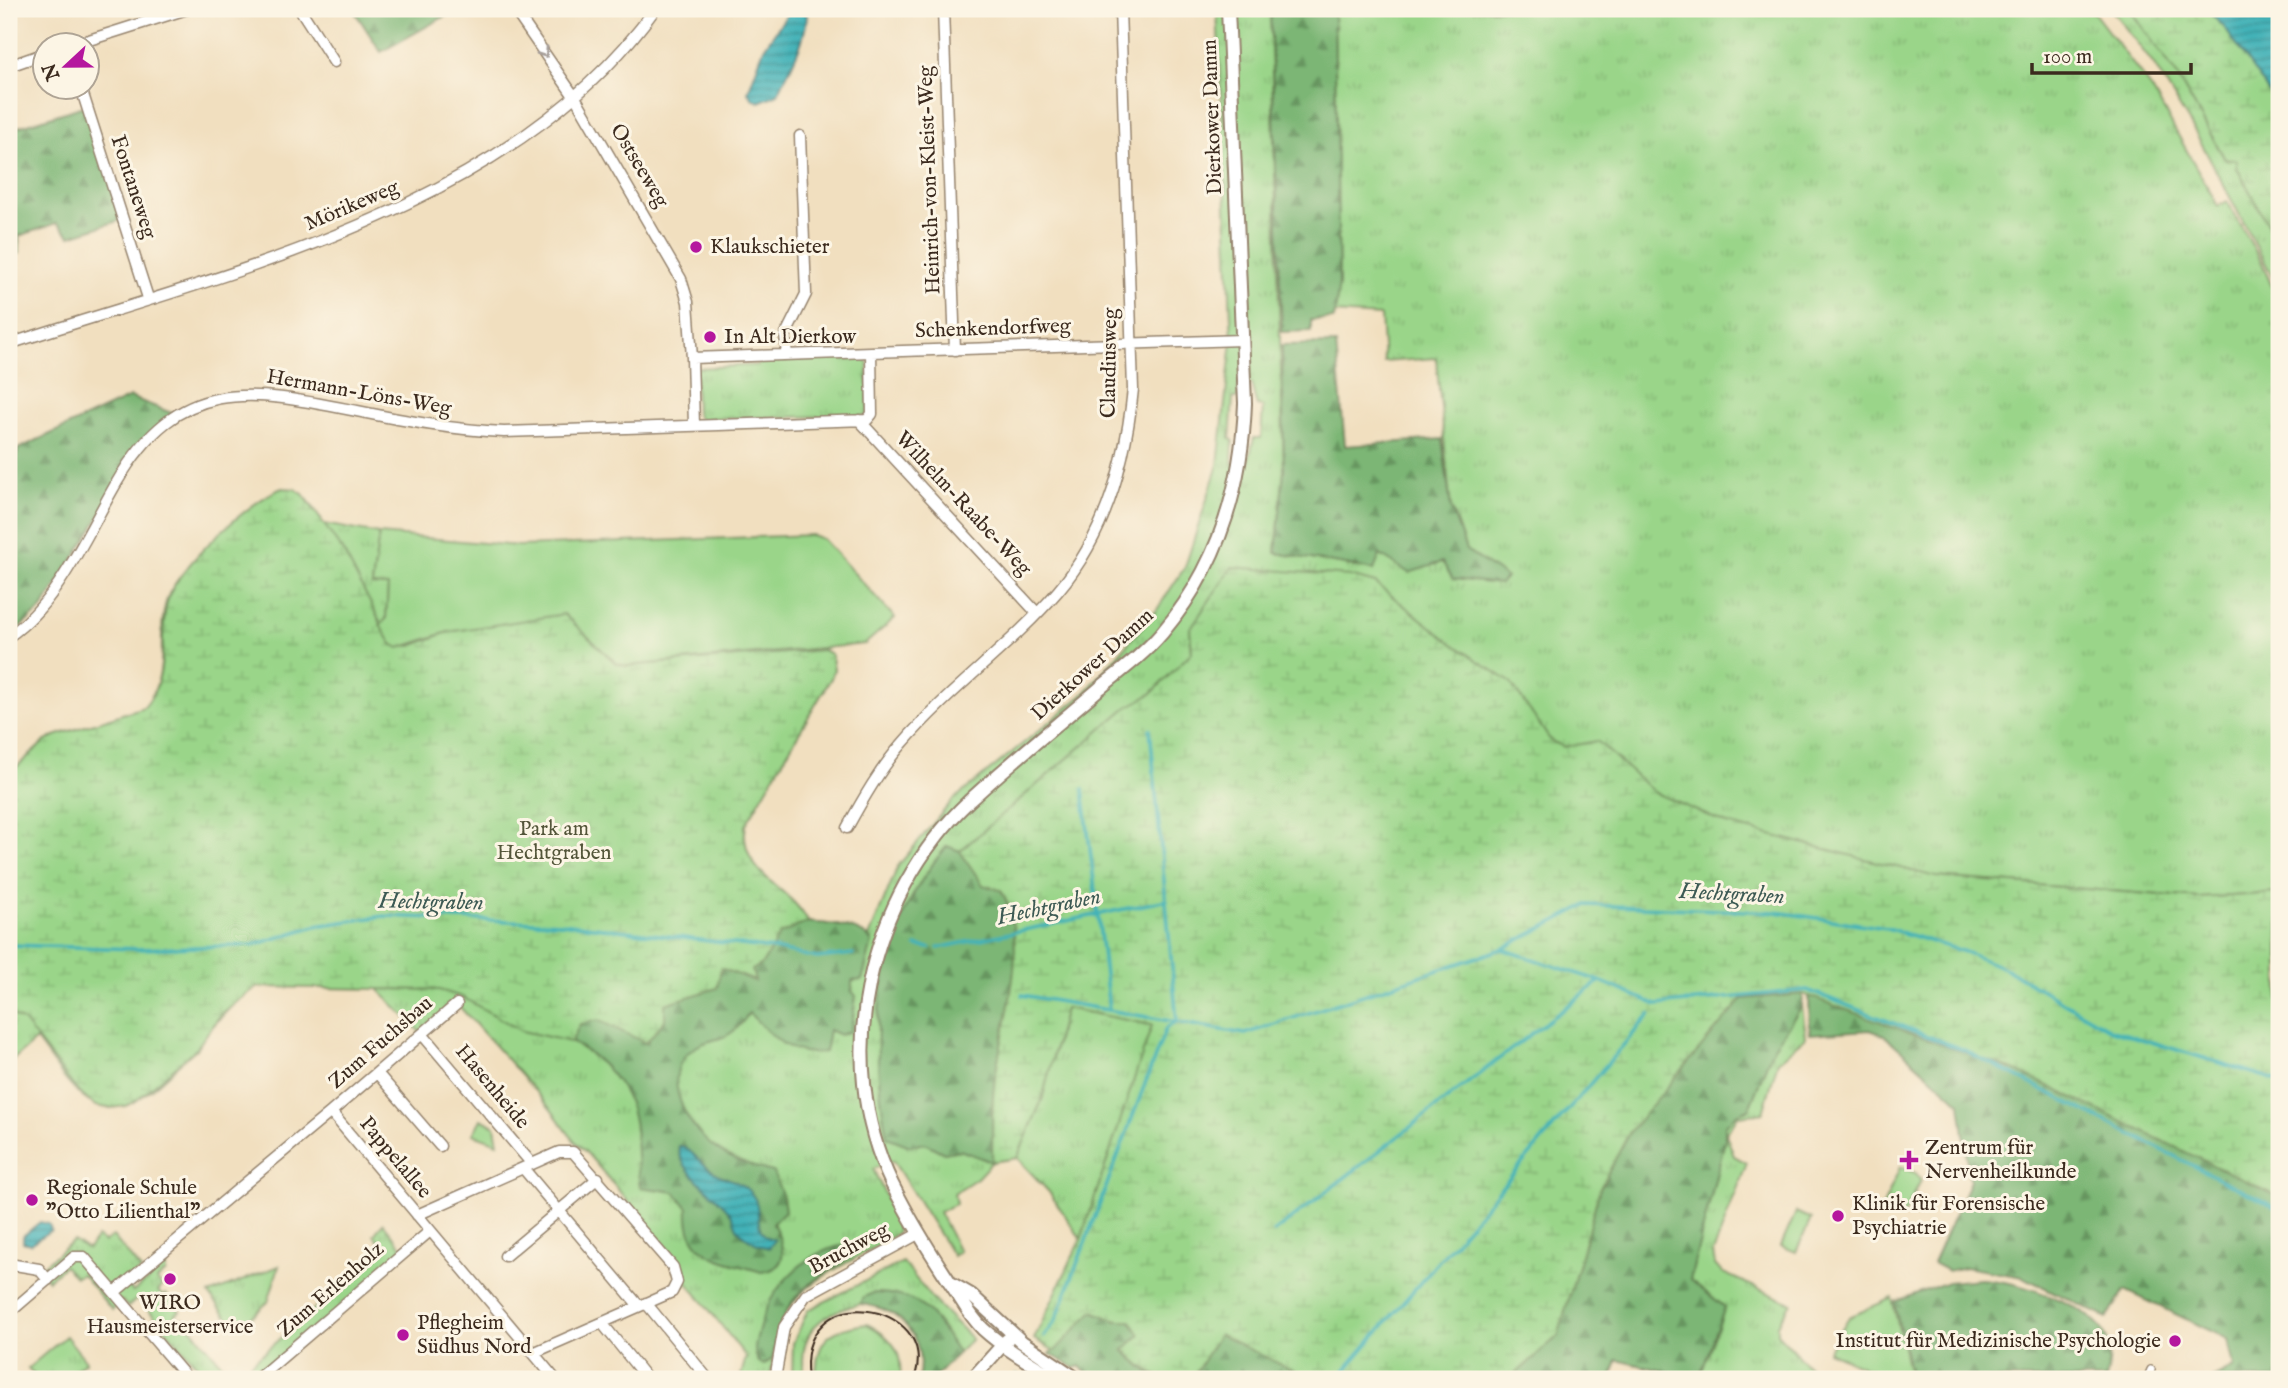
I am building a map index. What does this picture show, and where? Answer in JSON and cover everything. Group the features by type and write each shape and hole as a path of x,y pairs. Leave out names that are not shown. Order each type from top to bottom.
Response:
{"street":[{"path":"102,36 187,9"},
{"path":"300,9 334,62"},
{"name":"Ostseeweg","path":"514,9 574,97 636,197 681,279 688,302 694,425"},
{"name":"Mörikeweg","path":"9,344 277,257 382,216 477,166 574,97 610,66 655,9"},
{"name":"Heinrich-von-Kleist-Weg","path":"943,9 955,350"},
{"name":"Claudiusweg","path":"847,828 901,745 1037,613 1078,564 1094,535 1119,473 1129,429 1132,343 1120,9"},
{"name":"Dierkower Damm","path":"1057,1379 1003,1345 960,1303 952,1284 918,1234 880,1159 864,1081 864,1017 871,974 886,928 910,877 945,826 1160,635 1196,585 1221,534 1240,467 1245,403 1228,9"},
{"path":"9,66 32,58"},
{"name":"Fontaneweg","path":"85,102 148,298"},
{"path":"786,355 785,336 806,294 800,136"},
{"name":"Schenkendorfweg","path":"692,358 1242,340"},
{"path":"859,421 871,418 872,414 871,352"},
{"name":"Hermann-Löns-Weg","path":"9,636 42,609 124,470 149,438 177,415 206,402 239,394 277,395 402,421 475,431 859,421"},
{"name":"Wilhelm-Raabe-Weg","path":"859,421 1037,613"},
{"name":"Zum Fuchsbau","path":"331,1112 457,1004"},
{"name":"Hasenheide","path":"422,1034 528,1166 560,1211 643,1305"},
{"path":"377,1073 440,1146"},
{"name":"Pappelallee","path":"115,1292 331,1112 555,1379"},
{"path":"417,1215 559,1152 573,1152 598,1178 676,1273 677,1282 672,1292 533,1353"},
{"path":"505,1256 598,1178"},
{"name":"Zum Erlenholz","path":"257,1379 430,1231"},
{"name":"Bruchweg","path":"775,1379 784,1327 806,1295 918,1234"},
{"path":"9,1313 74,1257 84,1257 188,1379"},
{"path":"9,1264 39,1269 48,1280"},
{"name":"Dierkower Damm","path":"952,1284 971,1295 1012,1334 1077,1379"},
{"path":"643,1305 708,1379"},
{"path":"602,1323 647,1379"},
{"path":"972,1379 1012,1334"},
{"path":"2147,1379 2151,1370"}],"green space":[{"path":"353,9 458,9 381,52"},
{"path":"1217,9 1270,9 1284,470 1276,553 1374,570 1379,554 1466,550 1451,508 1436,358 1384,362 1381,316 1333,313 1339,284 1334,9 2091,9 2152,89 2218,206 2227,201 2262,263 2279,303 2279,445 2269,505 2279,581 2276,615 2279,654 2279,893 2199,898 1936,877 1727,825 1656,793 1611,856 1452,644 1375,583 1366,581 1190,628 1192,652 1151,694 1126,708 960,851 951,848 910,1146 925,1143 944,1153 960,1150 992,1162 977,1178 954,1193 956,1204 939,1212 959,1251 953,1256 893,1161 873,1169 897,1220 897,1233 815,1282 801,1294 780,1326 770,1379 740,1379 746,1357 688,1283 682,1285 681,1264 575,1142 548,1106 457,1004 422,1034 377,988 263,986 238,1001 154,1087 131,1102 109,1108 88,1101 80,1095 36,1040 9,1063 9,774 44,742 55,736 144,707 158,680 163,622 169,594 206,548 262,500 279,491 292,489 306,498 324,524 379,534 372,585 388,586 386,619 743,657 823,650 831,654 834,669 831,678 751,810 745,831 746,848 762,873 798,907 808,922 838,925 869,937 898,866 952,801 1083,695 1156,611 1185,567 1218,465 1232,341","holes":["1239,382 1251,383 1257,406 1263,407 1261,438 1254,438 1247,467 1232,463 1233,440 1230,439 1233,398 1237,398"]},
{"path":"1270,9 1334,9 1339,284 1334,319 1311,320 1311,331 1282,332"},
{"path":"2111,9 2129,9 2177,75 2225,159 2237,160 2237,168 2279,245 2279,289 2197,135 2154,65"},
{"path":"2129,9 2206,9 2224,27 2272,95 2279,107 2279,245 2237,168 2237,160 2225,159 2177,75"},
{"path":"87,105 124,219 70,236 57,223 19,236 20,253 9,257 9,212 15,211 9,184 9,130"},
{"path":"1336,344 1345,446 1442,439 1451,508 1466,550 1506,577 1500,584 1453,579 1442,562 1409,573 1380,555 1374,570 1276,553 1284,470 1282,345"},
{"path":"862,357 868,363 868,415 710,418 701,421 696,414 695,368 758,365 758,361"},
{"path":"130,397 177,415 149,438 42,609 9,636 9,529 18,449"},
{"path":"2279,463 2279,549 2273,506"},
{"name":"Park am Hechtgraben","path":"282,488 295,489 303,494 344,553 392,644 412,646 448,632 564,614 616,663 626,666 823,650 831,654 834,669 831,678 745,826 750,858 800,909 808,922 780,934 762,964 752,970 755,981 721,968 717,988 665,1004 665,1020 646,1043 598,1020 580,1024 571,1042 522,1031 462,997 439,990 257,987 221,1014 196,1049 137,1100 126,1106 109,1108 96,1106 79,1093 24,1022 9,1013 9,774 44,742 55,736 144,707 158,682 165,613 174,586 217,536 252,506"},
{"path":"379,534 519,546 812,535 823,539 895,618 865,644 626,666 616,663 564,614 448,632 399,648 392,644 380,625 386,619 388,586 372,585"},
{"path":"1232,567 1350,576 1375,583 1453,644 1510,682 1551,741 1564,747 1597,741 1655,793 1727,824 1936,877 2199,898 2279,893 2279,1197 2019,1072 1803,994 1743,998 1630,1131 1600,1188 1558,1336 1510,1379 1310,1379 1219,1334 1192,1379 1161,1377 1148,1371 1124,1350 1140,1335 1131,1321 1116,1321 1093,1311 1055,1351 1034,1339 1081,1239 1152,1025 1065,1008 1042,1100 1017,1158 992,1162 994,1086 1012,986 1014,936 1010,912 1001,890 983,885 960,851 1126,708 1151,694 1192,652 1190,629"},
{"path":"947,846 960,851 983,885 1001,890 1010,912 1014,936 1012,986 994,1086 992,1162 960,1150 944,1153 925,1143 910,1146 887,1137 881,1098 878,1020 882,983 891,947 904,912 923,878"},
{"path":"808,922 852,929 867,936 872,942 862,980 852,981 852,991 856,996 851,1031 840,1035 829,1030 825,1052 802,1052 782,1043 749,1013 732,1032 703,1043 688,1053 680,1064 677,1077 681,1103 695,1129 705,1139 735,1159 773,1172 783,1197 785,1211 773,1223 782,1253 778,1266 761,1272 720,1259 699,1247 689,1225 688,1208 675,1192 640,1187 634,1121 626,1096 603,1065 571,1042 580,1024 717,988 721,967 755,981 752,970 762,964 780,934"},
{"path":"1803,994 1802,1006 1773,1048 1749,1109 1736,1114 1725,1126 1725,1140 1690,1280 1725,1307 1699,1379 1617,1360 1611,1379 1510,1379 1558,1336 1600,1188 1630,1131 1702,1035 1743,999"},
{"path":"1809,994 2025,1072 2279,1194 2279,1379 2211,1379 2234,1367 2228,1339 2125,1290 2107,1318 2023,1277 1965,1267 1948,1271 1933,1263 1970,1181 1960,1103 1884,1035 1870,1030 1810,1034"},
{"path":"1802,1006 1806,1037 1778,1061 1763,1113 1738,1116 1726,1134 1734,1156 1747,1163 1713,1253 1715,1265 1723,1273 1791,1303 1777,1325 1777,1333 1815,1374 1813,1379 1699,1379 1725,1307 1690,1280 1725,1140 1725,1125 1736,1114 1749,1109 1773,1048"},
{"path":"1065,1008 1153,1025 1081,1239 1049,1192 1017,1158 1042,1100"},
{"path":"481,1119 495,1126 498,1143 473,1134"},
{"path":"1900,1167 1916,1173 1921,1180 1903,1217 1882,1208"},
{"path":"1796,1212 1811,1219 1796,1252 1781,1246"},
{"path":"383,1223 406,1252 257,1379 209,1379 138,1298 128,1307 122,1301 112,1310 82,1274 75,1277 64,1266 48,1280 39,1269 73,1241 88,1249 97,1237 104,1242 113,1236 141,1270 126,1283 133,1292 166,1265 166,1272 157,1280 162,1287 158,1291 163,1297 166,1294 180,1311 175,1315 180,1321 183,1318 231,1375 238,1375 384,1248 374,1235"},
{"path":"845,1245 850,1257 819,1277 797,1296 782,1321 773,1358 764,1365 759,1362 755,1350 758,1334 764,1315 779,1287 815,1256"},
{"path":"903,1262 932,1299 972,1339 958,1353 939,1324 921,1308 892,1295 873,1294 864,1297 860,1304 832,1313 813,1328 804,1350 805,1379 792,1379 793,1343 808,1310"},
{"path":"279,1266 268,1302 245,1323 229,1319 209,1294"},
{"path":"1981,1279 2040,1292 2085,1313 2102,1329 2107,1339 2109,1363 2106,1379 1911,1379 1894,1302 1948,1282"},
{"path":"873,1293 904,1297 915,1302 933,1317 941,1328 958,1353 933,1379 918,1379 918,1351 908,1328 888,1312 860,1304 864,1297"},
{"path":"1892,1298 1910,1379 1890,1379 1828,1351 1849,1317"},
{"path":"1092,1311 1116,1321 1131,1321 1140,1335 1124,1351 1154,1377 1163,1379 1091,1379 1080,1366 1075,1368 1050,1354"},
{"path":"867,1324 883,1334 894,1346 900,1360 900,1379 816,1379 818,1354 827,1338 843,1329"},
{"path":"1219,1334 1307,1376 1310,1379 1192,1379"},
{"path":"66,1336 86,1361 64,1379 38,1379 28,1368"}],"water":[{"path":"791,9 807,9 805,31 778,94 759,102 748,92 764,48"},
{"path":"2206,9 2279,9 2279,107 2224,27"},
{"path":"679,1146 685,1147 706,1166 752,1194 757,1205 760,1229 763,1234 775,1240 769,1248 754,1242 739,1231 731,1214 684,1164"},
{"path":"40,1222 49,1224 51,1230 30,1244 23,1242 23,1236"}],"waterway":[{"path":"1150,729 1177,1022"},
{"path":"1083,789 1109,1009"},
{"name":"Hechtgraben","path":"938,948 1167,900"},
{"name":"Hechtgraben","path":"1022,995 1245,1034 1502,949 1586,905 1776,912 1887,928 1965,952 2006,969 2109,1029 2279,1081"},
{"name":"Hechtgraben","path":"9,945 139,949 254,945 315,926 384,916 561,923 774,949 817,958 853,954"},
{"name":"Hechtgraben","path":"916,946 930,948"},
{"path":"1502,949 1600,981 1657,1005 1807,990 1964,1050 2279,1209"},
{"path":"1274,1232 1600,981"},
{"path":"1344,1379 1342,1374 1650,1014"},
{"path":"1044,1337 1056,1320 1166,1028 1175,1023"}],"tram line":[{"path":"808,1379 810,1346 823,1324 843,1313 867,1311 890,1317 908,1331 917,1352 914,1379"}],"place":[{"name":"Klaukschieter","path":"696,247"},
{"name":"In Alt Dierkow","path":"710,337"},
{"name":"Zentrum für Nervenheilkunde","path":"1909,1160"},
{"name":"Regionale Schule \"Otto Lilienthal\"","path":"32,1200"},
{"name":"Klinik für Forensische Psychiatrie","path":"1838,1216"},
{"name":"WIRO Hausmeisterservice","path":"170,1279"},
{"name":"Pflegheim Südhus Nord","path":"403,1335"},
{"name":"Institut für Medizinische Psychologie","path":"2175,1341"}]}
